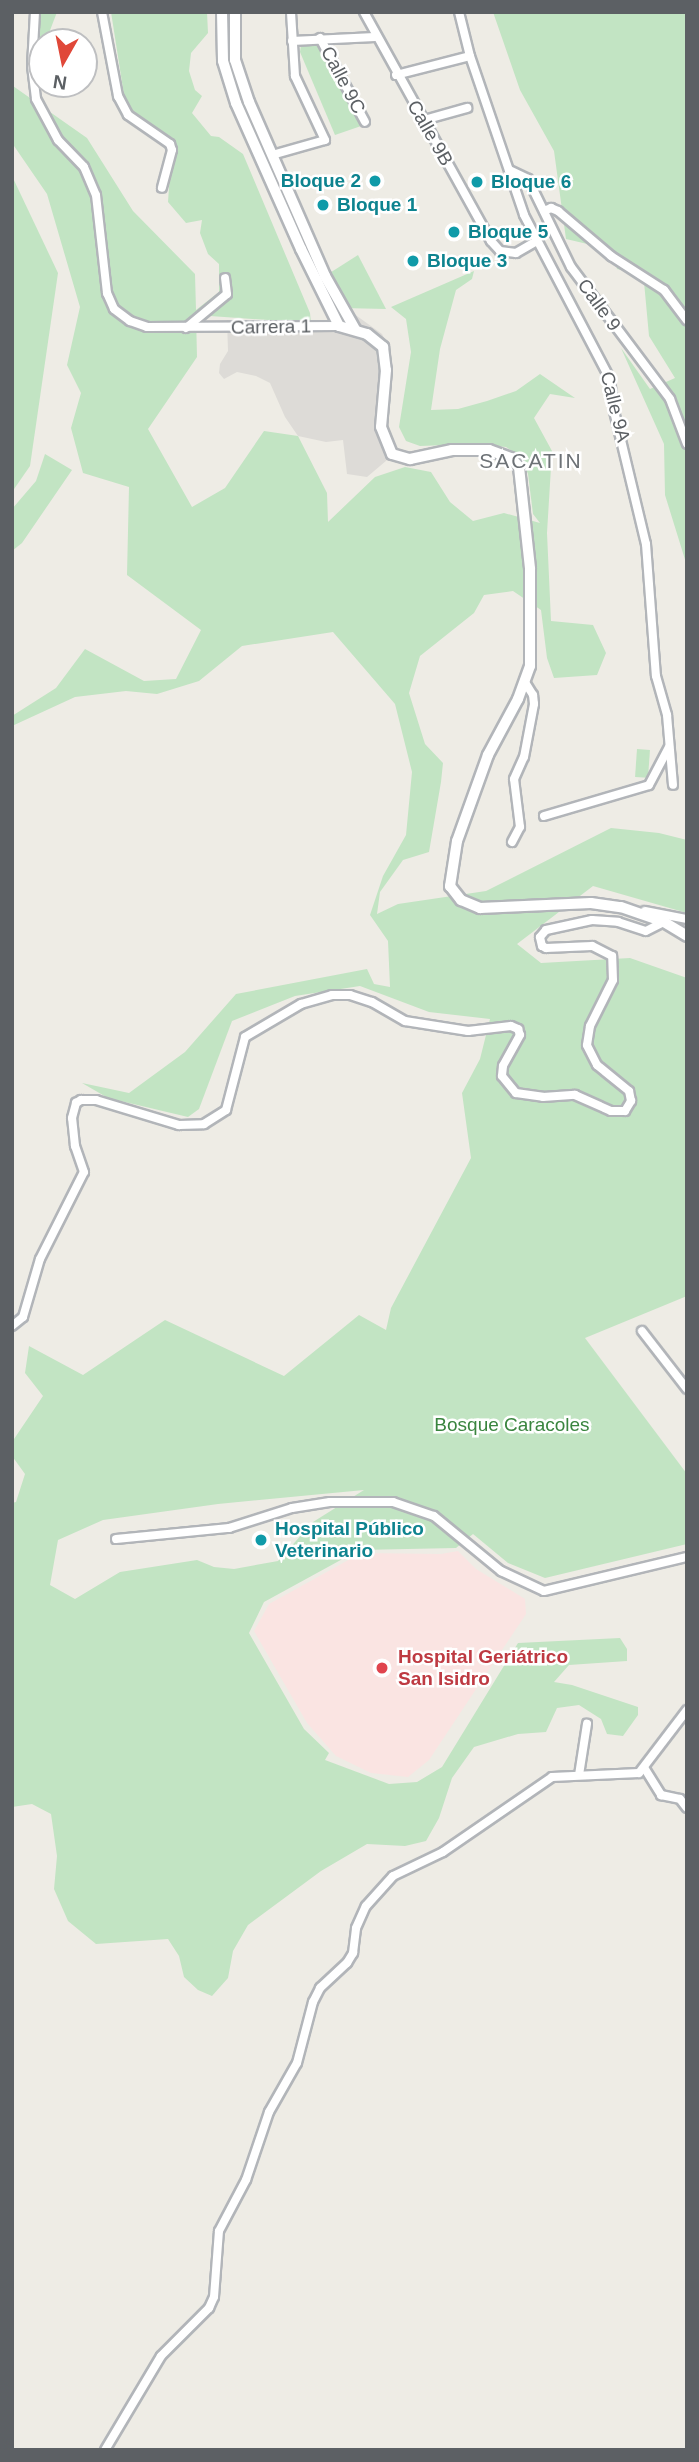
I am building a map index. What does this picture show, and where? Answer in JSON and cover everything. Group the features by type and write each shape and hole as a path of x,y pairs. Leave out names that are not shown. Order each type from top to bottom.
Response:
{"main road":[{"path":"222,12 223,61 236,103 301,250 339,326"},
{"path":"234,12 235,60 272,155 325,275 355,329 383,347 386,357 381,427 392,454 418,459 476,449 511,458 519,467 530,569 532,651 525,681 488,755 457,841 450,886 461,900 480,908 590,903 621,906 664,922 687,936"},
{"name":"Carrera 1","path":"339,326 355,329"}],"street":[{"name":"Carrera 1","path":"35,12 32,66 36,99 58,140 84,167 96,195 107,293 114,309 130,321 147,327 339,326"},
{"path":"102,12 118,96 128,115 170,144 172,150 162,188"},
{"path":"272,155 325,140 295,76 291,12"},
{"name":"Calle 9B","path":"364,12 375,37 491,242 500,250 516,253 537,241"},
{"name":"Calle 9A","path":"459,12 524,215 610,379 614,411 638,499 646,544 656,676 667,715 673,785"},
{"path":"292,41 375,37"},
{"name":"Calle 9C","path":"320,38 365,122"},
{"path":"396,75 471,56"},
{"path":"424,120 467,108"},
{"name":"Calle 9","path":"509,170 528,179 571,267 612,326 670,399 687,444"},
{"path":"544,211 551,208 558,211 617,260 664,290 687,320"},
{"path":"186,328 227,294 225,278"},
{"path":"512,842 520,827 514,779 524,757 534,704 533,695 525,681"},
{"path":"544,816 649,785 670,745"},
{"path":"621,906 687,919"},
{"path":"12,1326 23,1317 40,1259 84,1172 75,1146 72,1118 76,1104 81,1100 96,1100 179,1125 204,1124 226,1110 245,1037 301,1004 332,995 350,995 372,1002 405,1021 468,1031 511,1026 518,1029 518,1042 503,1066 502,1076 516,1093 543,1097 575,1095 611,1111 625,1111 631,1101 629,1091 597,1065 587,1045 590,1026 613,980 612,956 592,946 547,948 542,946 540,937 546,930 592,920 618,922 646,931 664,922"},
{"path":"642,1331 687,1388"},
{"path":"116,1539 229,1528 292,1508 330,1502 393,1502 434,1516 501,1571 544,1591 687,1557"},
{"path":"105,2450 161,2356 209,2308 214,2297 219,2231 246,2180 269,2112 297,2063 313,2002 320,1988 347,1963 353,1953 356,1928 366,1906 393,1876 443,1852 552,1777 633,1775 645,1769 671,1728 687,1710"},
{"path":"579,1775 587,1724"},
{"path":"645,1769 661,1795 680,1799 687,1808"}],"shaded area":[{"path":"350,311 382,334 385,340 378,391 379,424 393,455 367,477 347,474 343,440 326,442 298,436 285,417 270,383 256,376 237,372 224,379 219,373 220,364 228,351 227,320 349,327"},
{"name":"Hospital Geriátrico San Isidro","path":"458,1551 476,1569 525,1599 526,1614 429,1760 408,1777 371,1773 336,1756 307,1723 254,1631 269,1604 361,1553 441,1554"}],"green space":[{"path":"35,12 57,12 51,28 36,28"},
{"name":"Bosque Caracoles","path":"111,12 207,12 208,33 191,53 189,71 195,90 202,96 192,113 211,136 219,137 243,154 310,313 311,323 196,315 197,357 148,429 192,507 225,488 264,431 298,436 327,493 328,522 375,477 405,467 431,472 450,502 473,521 504,513 540,523 533,514 528,474 521,457 506,447 473,444 420,446 406,441 399,427 411,352 406,319 391,307 474,271 472,279 456,290 440,349 431,410 458,409 487,401 516,391 540,374 575,398 550,394 534,418 552,451 547,533 551,621 593,625 606,653 597,675 554,678 547,658 541,610 513,591 484,595 474,613 420,656 409,693 425,744 443,763 441,782 429,852 403,860 380,892 377,914 398,904 486,891 611,828 659,833 687,840 687,913 593,886 517,944 541,963 630,958 687,978 687,1296 585,1338 687,1474 687,1544 545,1578 508,1563 473,1534 456,1548 359,1550 264,1602 249,1633 304,1729 329,1753 325,1760 389,1784 417,1782 442,1767 518,1643 620,1638 627,1649 627,1661 569,1665 554,1682 572,1685 638,1707 638,1715 623,1736 607,1734 601,1719 579,1705 557,1708 546,1732 518,1734 474,1747 452,1778 439,1818 426,1841 405,1846 367,1844 321,1871 248,1925 233,1951 228,1978 212,1996 198,1990 184,1977 179,1956 168,1939 96,1944 68,1921 54,1889 57,1856 51,1814 32,1804 12,1807 12,1503 16,1502 25,1474 12,1456 12,1442 43,1396 25,1373 29,1346 83,1375 165,1320 284,1376 359,1315 386,1330 391,1308 471,1158 462,1093 480,1059 490,1019 429,1012 360,986 295,996 232,1021 199,1109 188,1117 108,1098 82,1083 129,1093 185,1052 236,994 367,969 374,984 390,987 388,941 370,915 383,876 406,835 412,772 395,704 333,632 242,646 199,681 157,694 126,691 75,697 12,726 12,716 56,688 85,649 144,681 176,679 201,630 127,575 129,487 83,473 71,428 81,393 67,365 80,307 47,194 12,143 12,57 13,86 87,138 133,211 195,274 196,310 219,292 219,264 208,254 200,233 202,220 186,223 168,202 172,143 130,109 124,95","holes":["364,1490 313,1522 278,1561 234,1569 214,1567 197,1560 120,1572 75,1599 50,1585 58,1540 103,1520 218,1504"]},
{"path":"493,12 687,12 687,566 665,495 664,444 621,348 650,389 675,378 649,336 644,282 638,274 617,269 613,250 566,239 554,151 520,90"},
{"path":"319,40 364,125 335,135 300,52 301,45"},
{"path":"12,176 58,273 30,466 12,492"},
{"path":"358,255 386,309 342,308 325,276"},
{"path":"45,454 72,470 22,543 12,551 12,509 36,481"},
{"path":"637,749 650,750 648,778 635,777"}],"place":[{"name":"Bloque 2","path":"375,181"},
{"name":"Bloque 6","path":"477,182"},
{"name":"Bloque 1","path":"323,205"},
{"name":"Bloque 5","path":"454,232"},
{"name":"Bloque 3","path":"413,261"},
{"name":"Hospital Público Veterinario","path":"261,1540"},
{"name":"Hospital Geriátrico San Isidro","path":"382,1668"}],"district":[{"name":"SACATIN","path":"531,461"}]}
